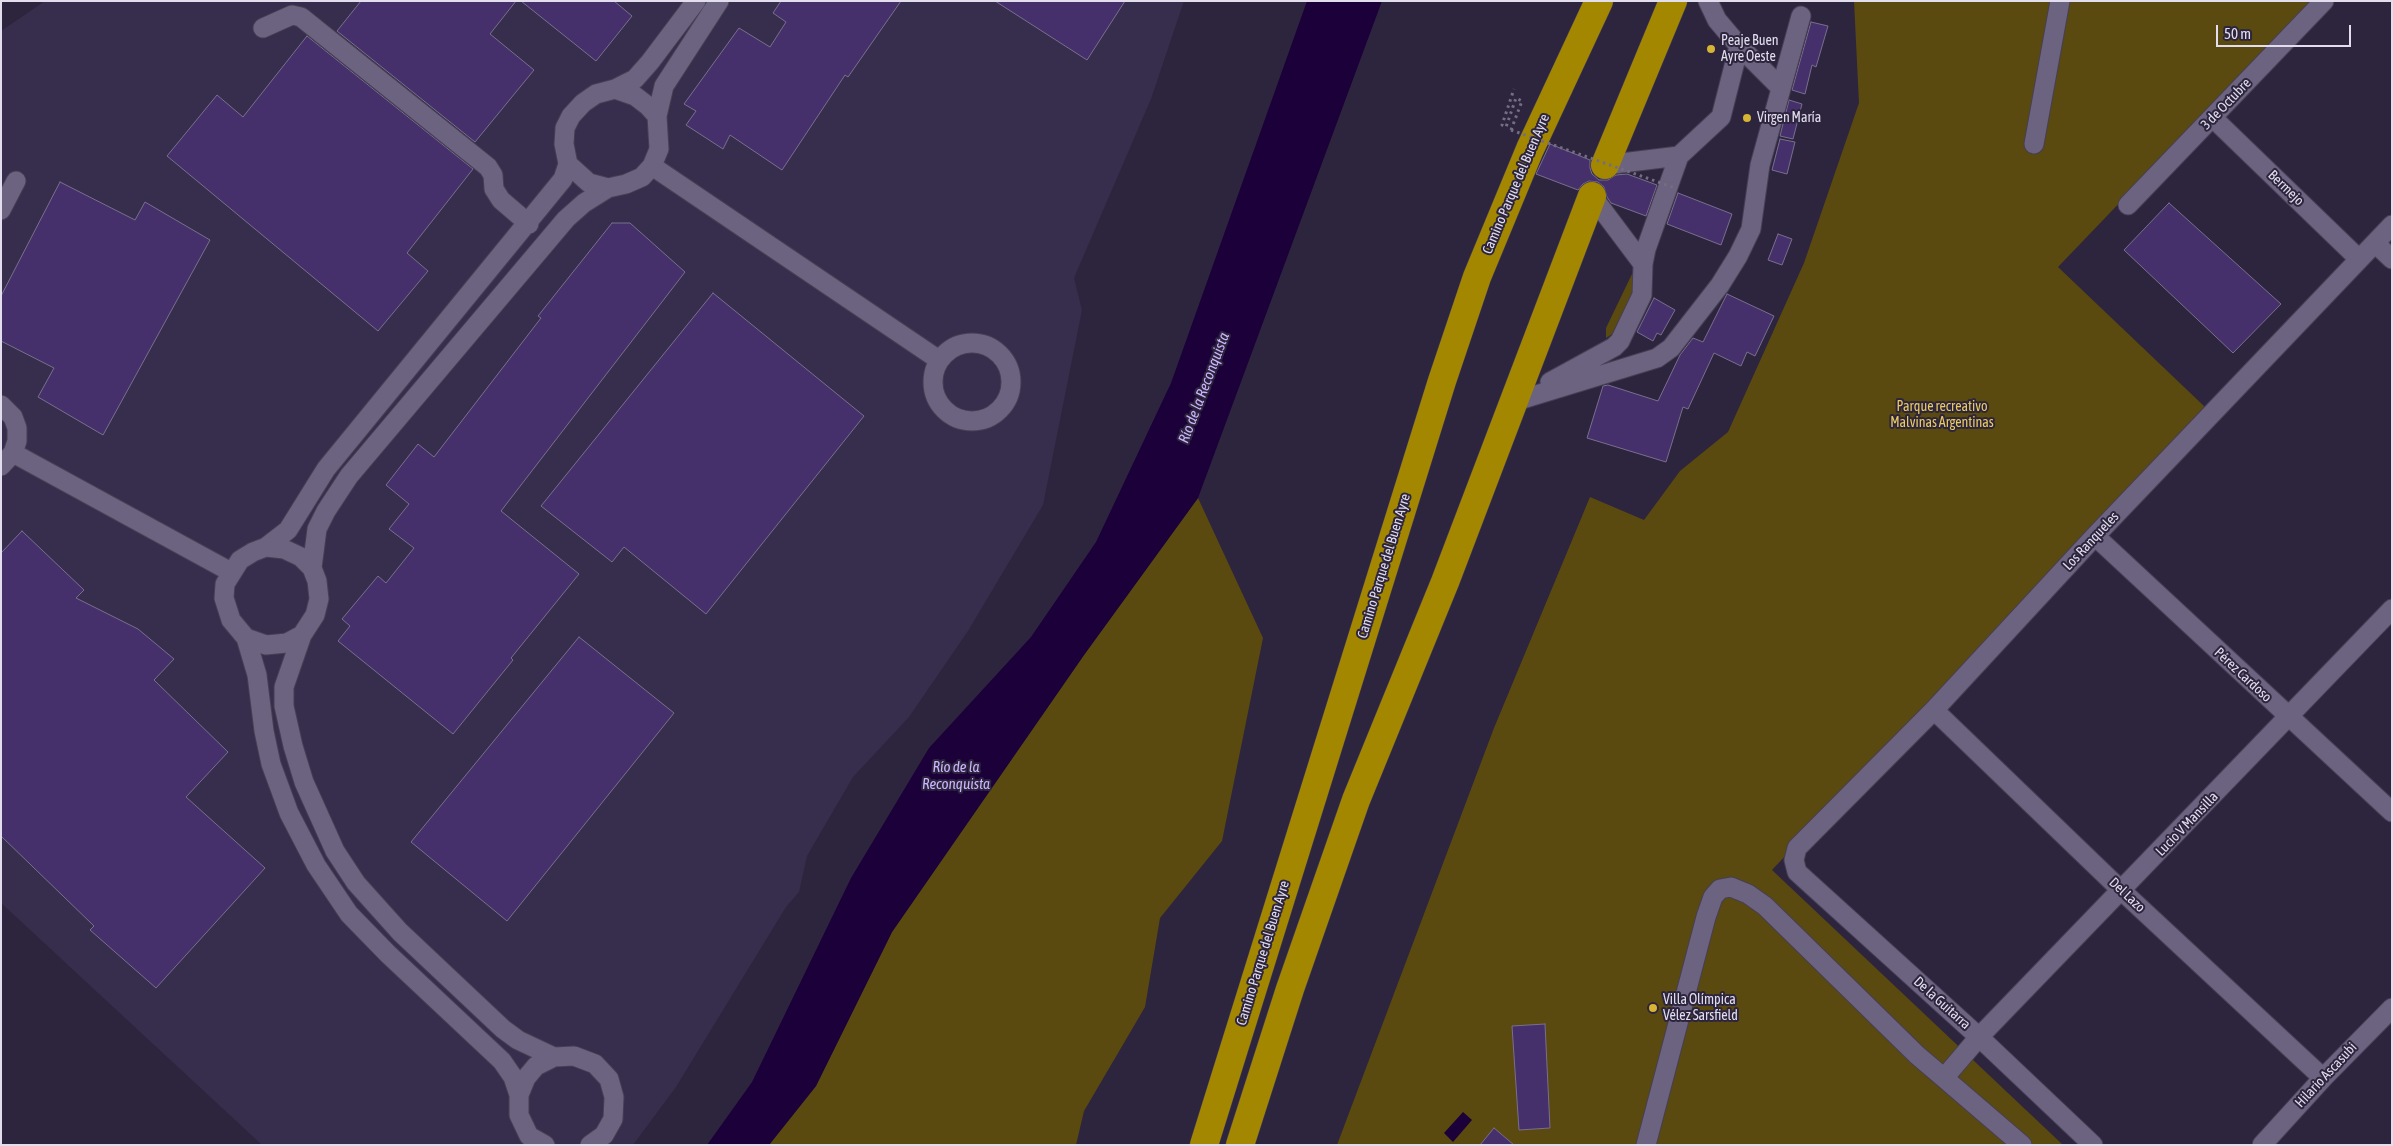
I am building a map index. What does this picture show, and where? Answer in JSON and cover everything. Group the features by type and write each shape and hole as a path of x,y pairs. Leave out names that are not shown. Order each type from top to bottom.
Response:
{"highway":[{"name":"Camino Parque del Buen Ayre","path":"1204,1145 1398,520 1474,286 1530,149 1599,1"},
{"path":"1605,165 1673,1"},
{"path":"1240,1145 1290,989 1356,800 1445,582 1592,196"}],"street":[{"path":"532,1142 519,1115 518,1095 513,1077 502,1061 362,927 350,914 316,865 289,813 271,764 264,731 257,675 246,638 231,620 224,598 225,584 230,572 240,560 266,547 288,530 326,469 529,224 563,179 568,164 564,144 565,128 571,116 583,103 596,94 615,89 635,79 696,1"},
{"path":"312,568 317,529 326,511 349,476 566,219 584,203 608,188 626,184 642,177 652,166 659,149 657,116 664,86 719,1"},
{"path":"1708,1 1717,20 1739,46 1780,87"},
{"path":"2034,144 2060,1"},
{"name":"3 de Octubre","path":"2128,205 2214,118 2324,1"},
{"path":"263,28 292,15 301,17 488,167 493,175 494,188 501,200 529,224"},
{"path":"1514,402 1657,358 1671,348 1720,285 1738,256 1751,229 1760,165 1800,16"},
{"path":"1514,402 1614,347 1620,341 1642,294 1643,264 1646,249 1679,156 1721,117 1739,46"},
{"path":"615,89 635,96 657,116"},
{"name":"Bermejo","path":"2214,118 2359,259"},
{"path":"1605,165 1679,156"},
{"path":"568,164 589,183 608,188"},
{"path":"652,166 939,360"},
{"path":"1,210 16,181"},
{"path":"1592,196 1643,264"},
{"name":"Los Ranqueles","path":"1794,860 1797,848 1934,710 2095,536 2392,225"},
{"path":"2375,243 2392,259"},
{"path":"983,344 994,350 1004,358 1010,369 1012,381 1010,394 1005,405 995,415 983,421 969,422 956,419 944,411 936,400 932,386 939,360 948,351 959,345 983,344"},
{"path":"1,405 12,417 17,428 17,441 7,459 230,572"},
{"name":"Pérez Cardoso","path":"2095,536 2392,812"},
{"path":"266,547 284,549 301,557 312,568 317,581 319,599 315,615 302,635 284,687 284,706 304,782 335,851 373,904 503,1029 518,1040 554,1057"},
{"name":"Lucio V Mansilla","path":"1944,1078 1979,1037 2289,718 2392,609"},
{"path":"246,638 266,645 287,643 302,635"},
{"name":"Del Lazo","path":"1934,710 2122,891 2323,1078"},
{"name":"De la Guitarra","path":"1794,860 1797,872 1807,882 1979,1037 2094,1145"},
{"path":"1646,1145 1706,917 1713,897 1720,889 1730,887 1748,894 1765,906 1917,1055 2022,1145"},
{"name":"Hilario Ascasubi","path":"2262,1145 2323,1078 2392,1008"},
{"path":"518,1095 526,1078 536,1066 554,1057 574,1056 595,1064 609,1079 614,1097 613,1119 604,1135 590,1145"}],"path":[{"path":"1514,88 1502,125 1506,127 1516,98 1522,101 1510,130 1675,188"}],"shaded area":[{"path":"45,1 1184,1 1151,99 1074,278 1082,310 1043,505 968,631 909,717 853,777 807,856 799,892 786,907 676,1087 633,1145 262,1145 1,903 1,31"}],"green space":[{"name":"Parque recreativo Malvinas Argentinas","path":"1854,1 2313,1 2058,267 2205,407 1772,870 2063,1145 1337,1145 1494,728 1590,497 1644,520 1680,471 1728,432 1804,263 1859,103"},
{"path":"1633,272 1637,284 1612,334 1606,338 1606,328"},
{"path":"1198,498 1263,638 1222,841 1160,918 1145,1007 1084,1111 1076,1145 769,1145 816,1086 892,932 1084,655"}],"water":[{"name":"Río de la Reconquista","path":"1307,1 1382,1 1198,498 1084,655 892,932 816,1086 769,1145 707,1145 752,1082 851,878 929,748 1031,637 1096,542 1171,383"},
{"path":"1463,1112 1472,1120 1453,1142 1444,1133"}],"building":[{"path":"361,1 516,1 490,34 534,70 475,142 337,31"},
{"path":"521,1 614,1 632,16 596,61"},
{"path":"781,1 901,1 848,77 845,75 782,170 730,135 723,149 686,125 696,111 684,104 739,28 770,47 786,22 773,13"},
{"path":"995,1 1125,1 1087,60"},
{"path":"1811,22 1828,26 1816,67 1812,65 1805,94 1792,90"},
{"path":"307,36 473,169 407,253 428,271 378,331 167,156 217,95 243,117"},
{"path":"1789,100 1802,104 1793,139 1780,136"},
{"path":"1780,139 1795,142 1787,174 1772,170"},
{"path":"1550,144 1590,160 1592,174 1599,180 1608,180 1616,175 1627,174 1657,185 1646,216 1611,203 1604,187 1598,182 1589,181 1578,190 1536,174"},
{"path":"60,182 135,220 145,202 210,240 103,435 38,397 54,368 1,341 1,296"},
{"path":"1678,193 1732,214 1721,245 1667,224"},
{"path":"2169,203 2281,304 2233,353 2124,250"},
{"path":"612,223 630,223 685,272 501,511 579,574 453,734 338,641 350,626 342,619 378,576 386,583 414,548 389,529 409,504 386,485 418,444 434,457 541,318 538,316"},
{"path":"1778,234 1792,239 1782,265 1768,260"},
{"path":"713,293 864,416 706,614 624,547 612,562 541,506"},
{"path":"1727,294 1774,316 1755,356 1747,352 1741,366 1714,353 1688,409 1683,407 1666,462 1587,438 1603,386 1608,385 1658,401 1680,355 1693,338 1703,342"},
{"path":"1654,298 1675,310 1661,335 1657,333 1653,341 1637,332"},
{"path":"22,531 84,590 76,598 138,629 174,659 154,680 228,752 186,797 265,868 156,988 90,930 94,926 1,836 1,553"},
{"path":"579,637 674,713 507,921 411,842"},
{"path":"1545,1024 1550,1128 1519,1130 1512,1026"},
{"path":"1494,1128 1514,1145 1480,1145"}],"place":[{"name":"Peaje Buen Ayre Oeste","path":"1711,49"},
{"name":"Virgen María","path":"1747,118"},
{"name":"Villa Olímpica Vélez Sarsfield","path":"1653,1008"}]}
